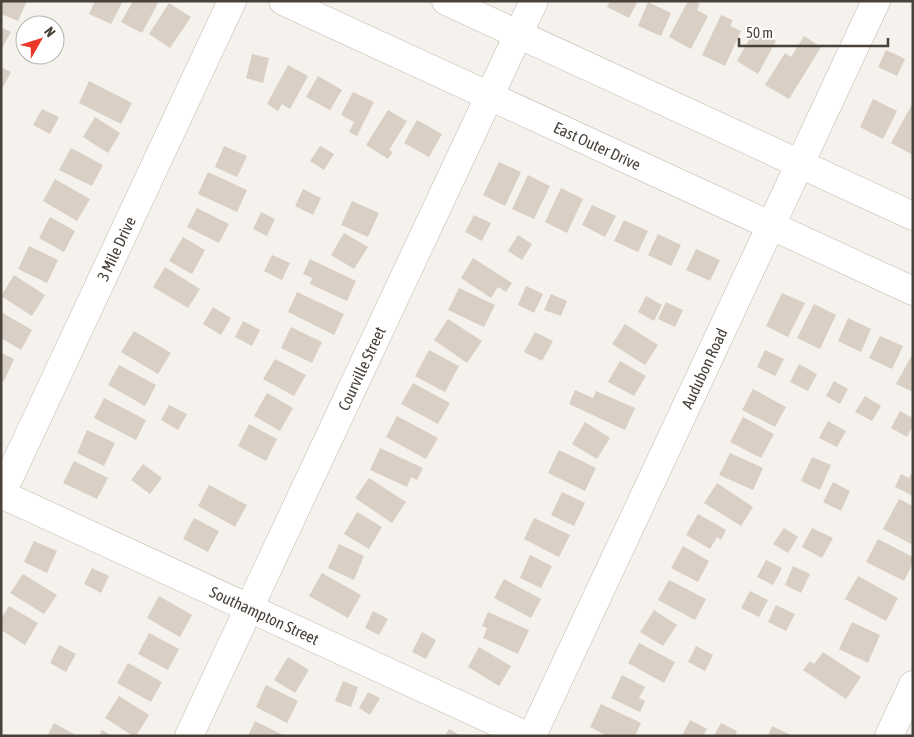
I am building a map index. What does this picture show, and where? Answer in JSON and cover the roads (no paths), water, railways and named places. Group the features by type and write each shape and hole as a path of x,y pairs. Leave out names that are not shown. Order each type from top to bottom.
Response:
{"street":[{"name":"3 Mile Drive","path":"1,494 232,1"},
{"name":"East Outer Drive","path":"283,1 913,291"},
{"path":"446,1 913,216"},
{"name":"Courville Street","path":"189,736 534,1"},
{"name":"Audubon Road","path":"532,736 876,1"},
{"name":"Southampton Street","path":"1,494 527,736"},
{"path":"889,736 913,685"}]}
